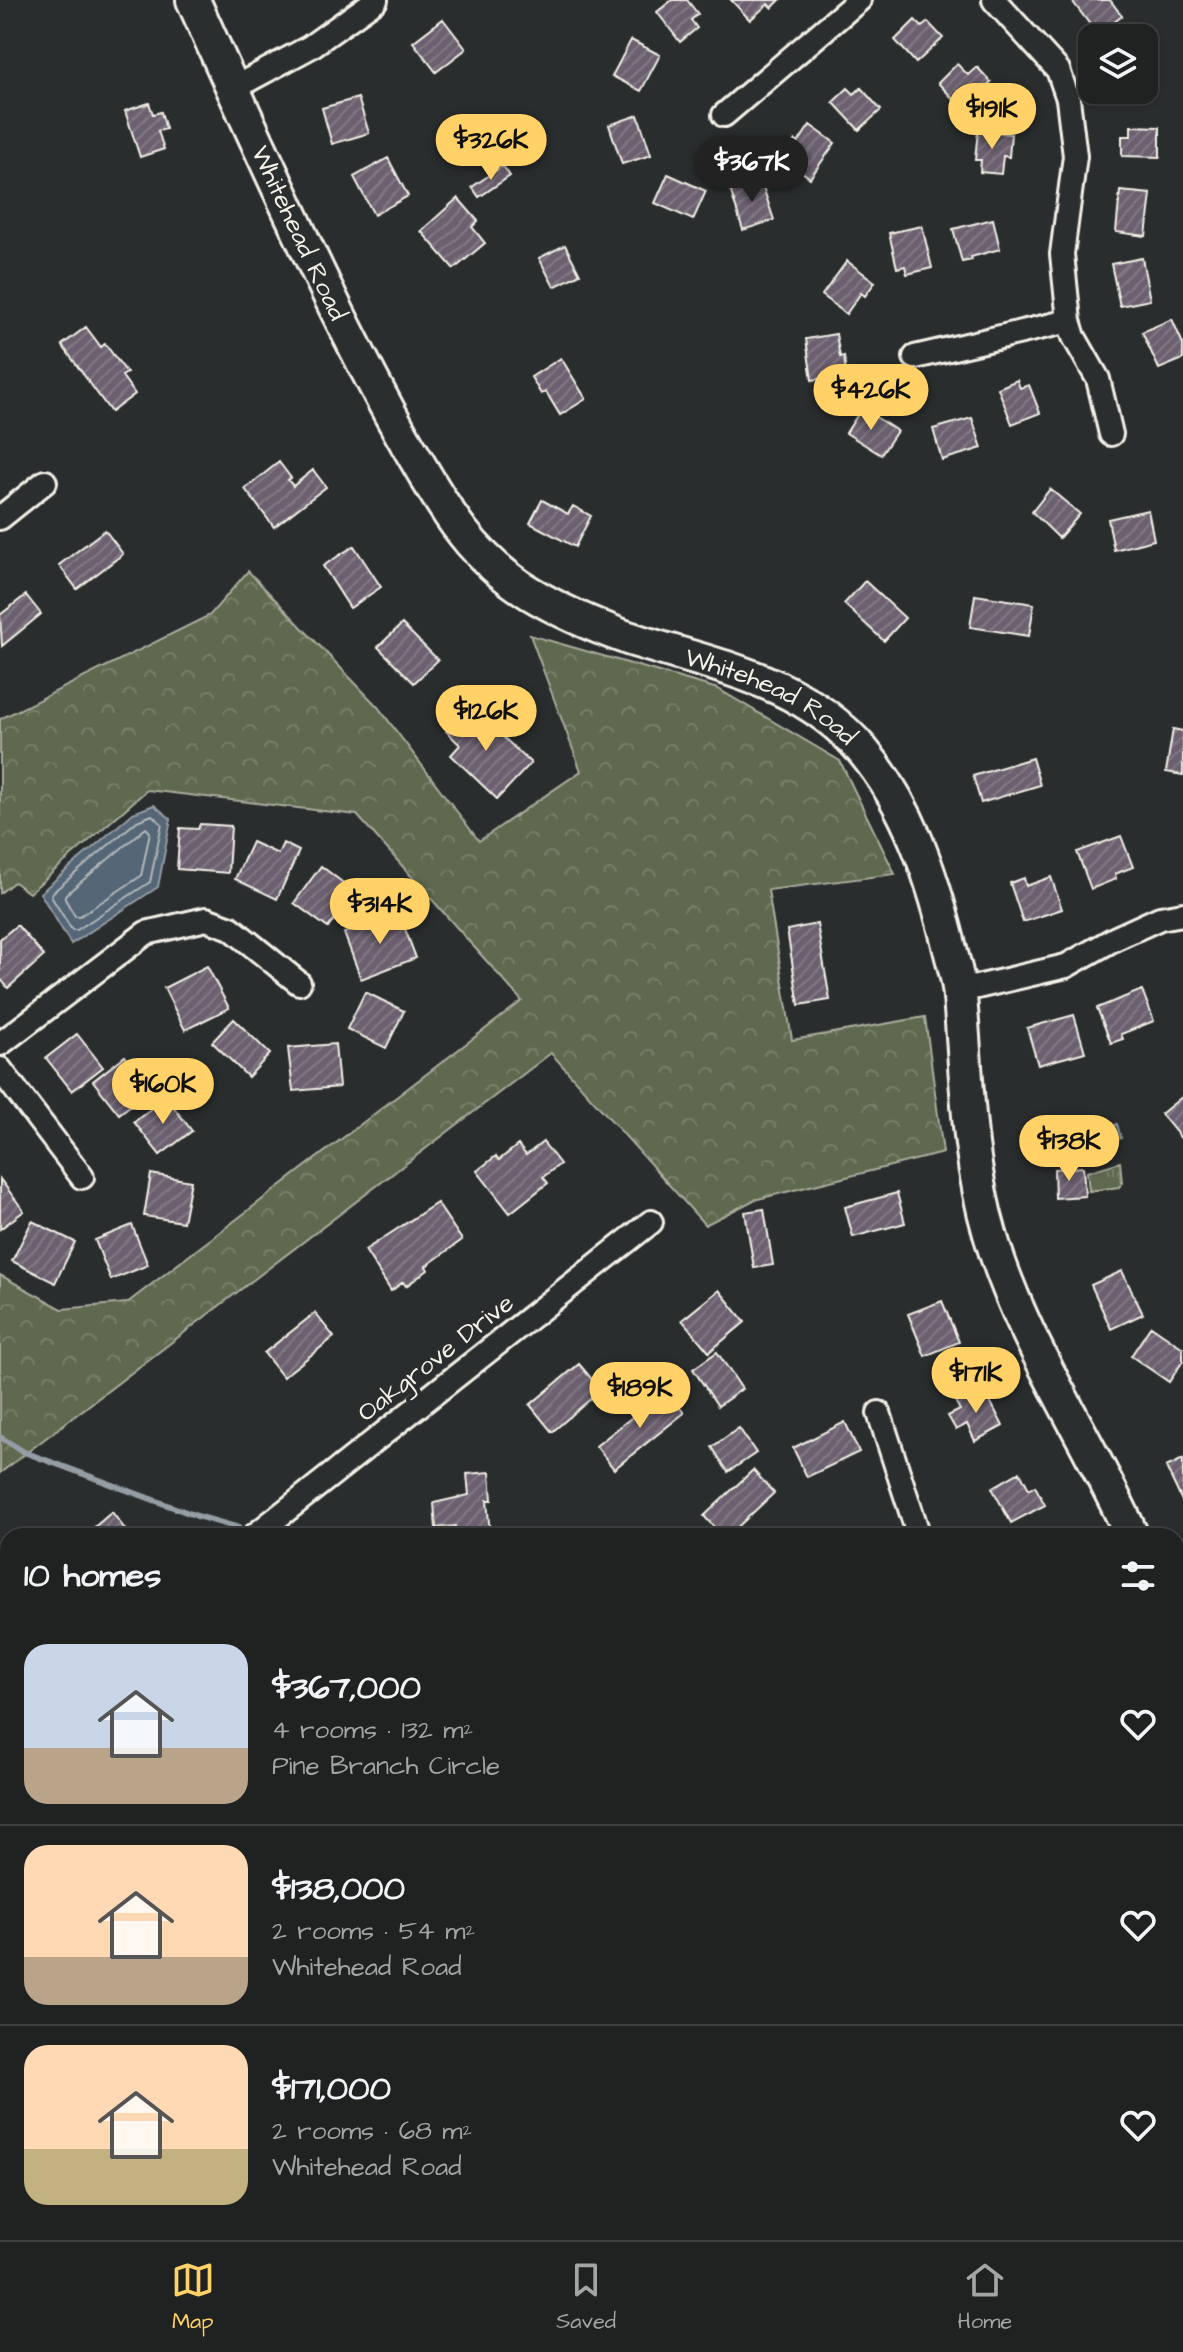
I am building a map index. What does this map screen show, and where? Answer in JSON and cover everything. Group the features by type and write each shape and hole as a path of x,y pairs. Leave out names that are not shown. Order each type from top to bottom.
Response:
{"street":[{"name":"Whitehead Road","path":"193,0 279,196 357,353 447,515 480,554 525,590 559,609 625,637 716,663 789,691 837,725 864,752 908,820 936,894 960,991 965,1092 976,1181 990,1236 1010,1289 1061,1398 1108,1482 1128,1528"},
{"path":"232,89 310,47 376,0"},
{"path":"724,115 859,0"},
{"path":"994,0 1058,70 1070,109 1075,156 1062,254 1069,321 1074,337 1098,379 1111,434"},
{"path":"915,357 1069,321"},
{"path":"0,518 45,482"},
{"path":"960,991 1066,966 1160,918 1183,914"},
{"path":"0,1044 146,933 206,919 231,928 299,983"},
{"path":"0,1069 82,1177"},
{"name":"Oakgrove Drive","path":"264,1528 651,1222"},
{"path":"879,1413 916,1528"}],"green space":[{"path":"248,571 378,707 479,841 581,771 530,635 718,689 840,761 895,874 768,890 792,1040 925,1017 943,1153 754,1200 705,1225 551,1053 0,1473 0,1275 62,1309 127,1303 522,1001 357,815 147,790 29,893 14,882 0,893 0,719 210,615"},
{"path":"1120,1162 1122,1183 1119,1187 1089,1191 1087,1172"}],"water":[{"path":"154,805 171,819 158,887 71,944 40,893 133,813"},
{"path":"1103,1119 1107,1128 1117,1124 1121,1138 1060,1158 1053,1136"}],"building":[{"path":"672,0 687,0 698,14 691,20 697,28 680,42 657,12"},
{"path":"731,0 780,0 772,8 768,4 750,20"},
{"path":"1110,0 1122,16 1112,24 1090,24 1073,2"},
{"path":"443,19 466,49 436,72 413,42"},
{"path":"915,20 922,27 928,22 943,38 916,63 895,40"},
{"path":"631,40 660,55 641,91 612,76"},
{"path":"957,64 968,75 977,67 991,82 963,109 938,83"},
{"path":"848,88 854,94 861,88 881,110 859,130 833,102"},
{"path":"358,98 369,133 332,144 322,108"},
{"path":"149,103 153,114 161,112 166,129 158,131 164,149 140,157 125,111"},
{"path":"638,115 651,155 622,164 609,125"},
{"path":"810,125 835,143 810,178 783,157 795,140 798,143"},
{"path":"1131,126 1160,127 1160,157 1122,156 1122,136 1131,136"},
{"path":"978,130 1011,134 1009,157 1003,156 1001,174 980,172 981,160 975,160"},
{"path":"388,158 408,196 374,215 354,177"},
{"path":"503,166 510,176 479,197 472,187"},
{"path":"668,174 706,191 693,220 655,203"},
{"path":"760,178 774,220 743,230 730,189"},
{"path":"1120,191 1151,194 1146,236 1116,232"},
{"path":"458,198 478,221 472,227 485,243 454,269 421,231"},
{"path":"993,219 1000,249 962,262 953,229"},
{"path":"922,226 932,268 907,274 905,266 897,268 889,233"},
{"path":"565,245 580,274 554,287 539,258"},
{"path":"1142,258 1150,300 1120,306 1111,264"},
{"path":"847,261 875,282 865,296 861,293 846,314 822,295"},
{"path":"1172,319 1183,344 1183,359 1159,369 1142,332"},
{"path":"86,327 101,347 105,344 127,373 122,376 135,394 111,412 62,345"},
{"path":"836,334 840,357 844,356 846,374 812,380 806,339"},
{"path":"561,358 586,399 560,415 546,392 541,394 531,377"},
{"path":"1017,380 1020,388 1029,385 1040,413 1012,424 998,388"},
{"path":"862,408 897,431 881,455 846,433"},
{"path":"972,418 982,448 942,460 933,429"},
{"path":"279,462 293,486 313,470 326,487 274,527 245,489"},
{"path":"1050,489 1080,514 1059,538 1032,512"},
{"path":"542,500 568,514 573,506 591,516 575,547 530,523"},
{"path":"1148,510 1154,540 1114,550 1108,519"},
{"path":"105,530 123,554 77,589 59,565"},
{"path":"354,546 381,587 350,608 323,566"},
{"path":"865,581 905,618 884,641 844,604"},
{"path":"26,595 41,614 2,646 0,615"},
{"path":"975,595 1034,604 1029,636 970,627"},
{"path":"402,624 438,660 414,683 378,647"},
{"path":"470,706 531,763 497,799 451,755 460,745 446,731"},
{"path":"1173,729 1183,731 1183,775 1166,772"},
{"path":"1032,758 1040,785 981,803 973,776"},
{"path":"200,824 231,826 228,873 177,869 180,828 198,829"},
{"path":"1121,836 1133,867 1115,874 1116,879 1091,889 1077,852"},
{"path":"252,842 278,854 283,843 299,851 277,899 235,879"},
{"path":"321,866 354,891 328,928 294,903"},
{"path":"1051,877 1062,909 1023,922 1010,883 1024,878 1026,886"},
{"path":"399,913 416,958 361,979 344,933"},
{"path":"817,924 830,1000 799,1005 787,930"},
{"path":"17,925 44,956 8,988 0,978 0,939"},
{"path":"207,966 229,1008 185,1030 164,988"},
{"path":"1142,990 1154,1021 1121,1034 1123,1039 1111,1043 1097,1008"},
{"path":"365,992 404,1011 386,1048 347,1029"},
{"path":"1074,1015 1085,1052 1038,1065 1027,1028"},
{"path":"234,1019 270,1054 248,1077 212,1042"},
{"path":"77,1034 103,1067 72,1091 46,1058"},
{"path":"335,1044 339,1087 293,1091 288,1048"},
{"path":"125,1056 151,1090 119,1114 93,1081"},
{"path":"1183,1096 1183,1141 1161,1114"},
{"path":"166,1097 192,1131 160,1155 134,1122"},
{"path":"543,1142 560,1164 543,1177 548,1183 510,1213 477,1171 496,1156 499,1160 518,1145 526,1155"},
{"path":"1083,1167 1085,1196 1055,1198 1054,1169"},
{"path":"151,1174 191,1181 183,1222 144,1216"},
{"path":"0,1179 24,1211 0,1229"},
{"path":"897,1193 905,1223 853,1237 845,1207"},
{"path":"437,1203 462,1240 426,1266 428,1270 406,1286 403,1282 391,1291 365,1250"},
{"path":"764,1209 773,1265 754,1268 745,1212"},
{"path":"32,1221 75,1242 55,1283 12,1261"},
{"path":"132,1225 148,1265 111,1280 95,1240"},
{"path":"1122,1271 1143,1314 1111,1329 1091,1285"},
{"path":"719,1290 745,1322 709,1352 682,1320"},
{"path":"942,1301 959,1342 925,1356 908,1314"},
{"path":"315,1313 334,1337 283,1377 264,1353"},
{"path":"1151,1326 1183,1348 1183,1361 1169,1382 1131,1356"},
{"path":"717,1352 742,1389 718,1406 693,1369"},
{"path":"579,1364 601,1390 552,1432 530,1405"},
{"path":"983,1387 1003,1426 975,1441 967,1424 956,1430 948,1416 960,1410 955,1401"},
{"path":"666,1390 684,1413 614,1469 596,1446"},
{"path":"845,1422 859,1452 807,1477 793,1448"},
{"path":"739,1428 756,1453 728,1472 712,1447"},
{"path":"1183,1459 1183,1503 1166,1467"},
{"path":"753,1470 774,1493 737,1528 715,1528 704,1516"},
{"path":"490,1472 492,1500 487,1500 489,1528 436,1528 434,1503 469,1495 467,1474"},
{"path":"1020,1472 1029,1489 1035,1486 1045,1505 1011,1523 992,1488"},
{"path":"112,1512 124,1528 93,1528"}],"waterway":[{"path":"0,1437 24,1452 197,1516 239,1528"}]}
